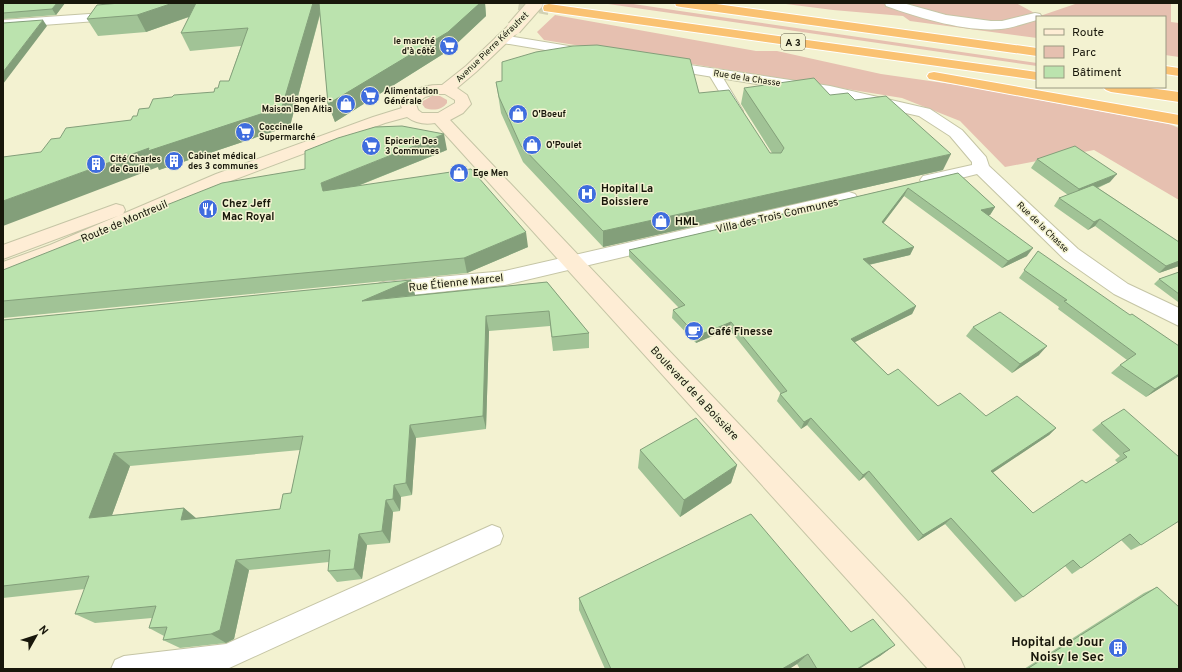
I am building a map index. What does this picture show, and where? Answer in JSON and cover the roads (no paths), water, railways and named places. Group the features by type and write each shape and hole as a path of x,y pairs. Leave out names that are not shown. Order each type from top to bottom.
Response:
{"highway":[{"name":"A 3","path":"681,3 1036,52"},
{"name":"A 3","path":"543,5 1036,76"},
{"path":"829,47 888,68 1179,120"},
{"path":"1166,70 1179,72"},
{"path":"1118,88 1179,97"}],"main road":[{"name":"Avenue Pierre Kérautret","path":"446,89 471,69 508,33 543,5"},
{"path":"434,89 446,89 456,92 462,98 463,104 458,111 449,116 439,118 421,118 413,115 409,111 408,104 413,97 422,92 434,89"},
{"name":"Route de Montreuil","path":"3,270 64,246 222,178 379,120 409,111"},
{"name":"Boulevard de la Boissière","path":"439,118 949,669"},
{"name":"Route de Montreuil","path":"3,252 178,187 222,178"}],"street":[{"path":"891,3 910,10 983,25 1002,25 1035,17"},
{"path":"3,24 134,15"},
{"path":"508,33 606,56"},
{"name":"Rue de la Chasse","path":"644,62 830,91 924,112 956,133 980,161 981,168 1071,254 1121,289 1179,318"},
{"path":"911,184 981,168"},
{"name":"Villa des Trois Communes","path":"573,262 865,195"},
{"name":"Rue Étienne Marcel","path":"362,292 505,278 573,262"}],"lane":[{"path":"714,73 742,119"},
{"path":"124,669 227,656 492,536"}],"tunnel":[{"path":"519,3 549,8"}],"place":[{"name":"le marché d'à côté","path":"449,46"},
{"name":"Alimentation Générale","path":"370,96"},
{"name":"Boulangerie - Maison Ben Altia","path":"346,104"},
{"name":"O'Boeuf","path":"518,114"},
{"name":"Coccinelle Supermarché","path":"245,132"},
{"name":"O'Poulet","path":"532,145"},
{"name":"Epicerie Des 3 Communes","path":"371,146"},
{"name":"Cabinet médical des 3 communes","path":"174,161"},
{"name":"Cité Charles de Gaulle","path":"96,164"},
{"name":"Ege Men","path":"459,173"},
{"name":"Hopital La Boissiere","path":"587,194"},
{"name":"Chez Jeff Mac Royal","path":"208,209"},
{"name":"HML","path":"661,221"},
{"name":"Café Finesse","path":"694,331"},
{"name":"Hopital de Jour Noisy le Sec","path":"1118,648"}]}
